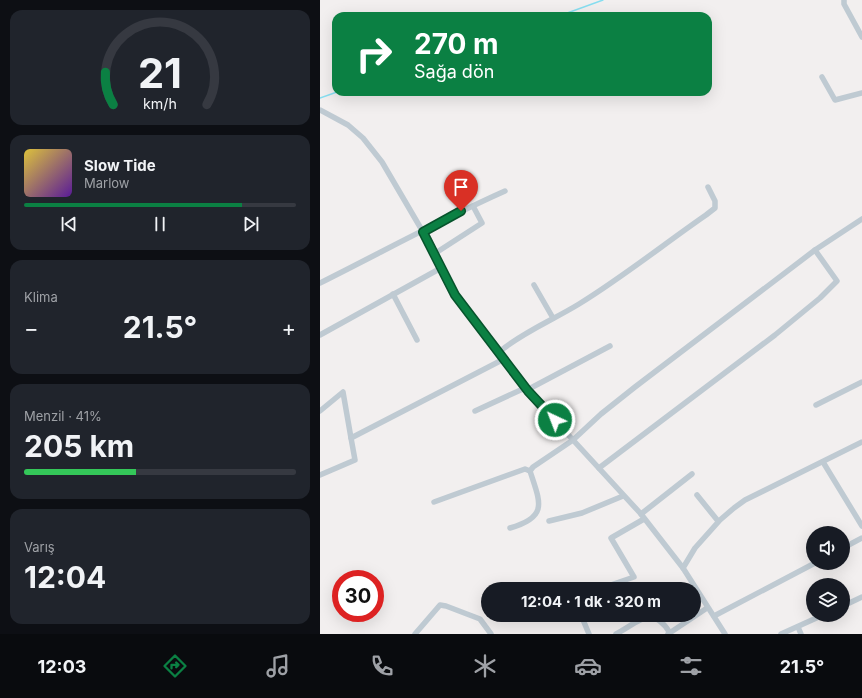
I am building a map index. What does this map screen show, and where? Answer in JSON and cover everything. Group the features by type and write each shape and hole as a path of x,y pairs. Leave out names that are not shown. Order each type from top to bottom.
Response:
{"street":[{"path":"844,0 844,4 862,37"},
{"path":"822,76 835,100 862,93"},
{"path":"320,110 348,125 363,138 382,162 423,232 455,295 526,389 643,516 683,568 707,608 714,616 725,634"},
{"path":"498,352 512,341 608,285 715,208 715,202 708,187"},
{"path":"320,283 505,191"},
{"path":"434,254 482,223 473,206"},
{"path":"530,471 573,440 601,414 635,387 815,250 862,219"},
{"path":"599,468 734,367 820,298 837,281 815,250"},
{"path":"320,335 441,268"},
{"path":"534,286 553,318"},
{"path":"393,294 418,340"},
{"path":"475,411 526,389 610,346"},
{"path":"351,438 504,359"},
{"path":"816,405 862,382"},
{"path":"320,411 343,392 355,460 320,475"},
{"path":"683,568 695,548 718,521 745,500 862,442"},
{"path":"823,462 862,526"},
{"path":"434,502 525,469 530,471"},
{"path":"510,528 524,524 536,515 539,509 540,503 530,471"},
{"path":"621,582 634,578 611,538 643,516 692,474"},
{"path":"549,521 582,513 623,496"},
{"path":"697,496 718,521"},
{"path":"850,544 862,538"},
{"path":"714,616 806,568"},
{"path":"850,603 862,597"},
{"path":"415,634 440,605 480,619 491,634"},
{"path":"616,634 649,616 657,618 664,623 669,634 707,608"},
{"path":"584,622 590,634"},
{"path":"782,634 807,622"},
{"path":"798,626 801,634"}],"waterway":[{"path":"570,12 603,0"},
{"path":"320,98 332,94"}],"route":[{"path":"461,211 423,232 455,295 528,391 555,420"}]}
